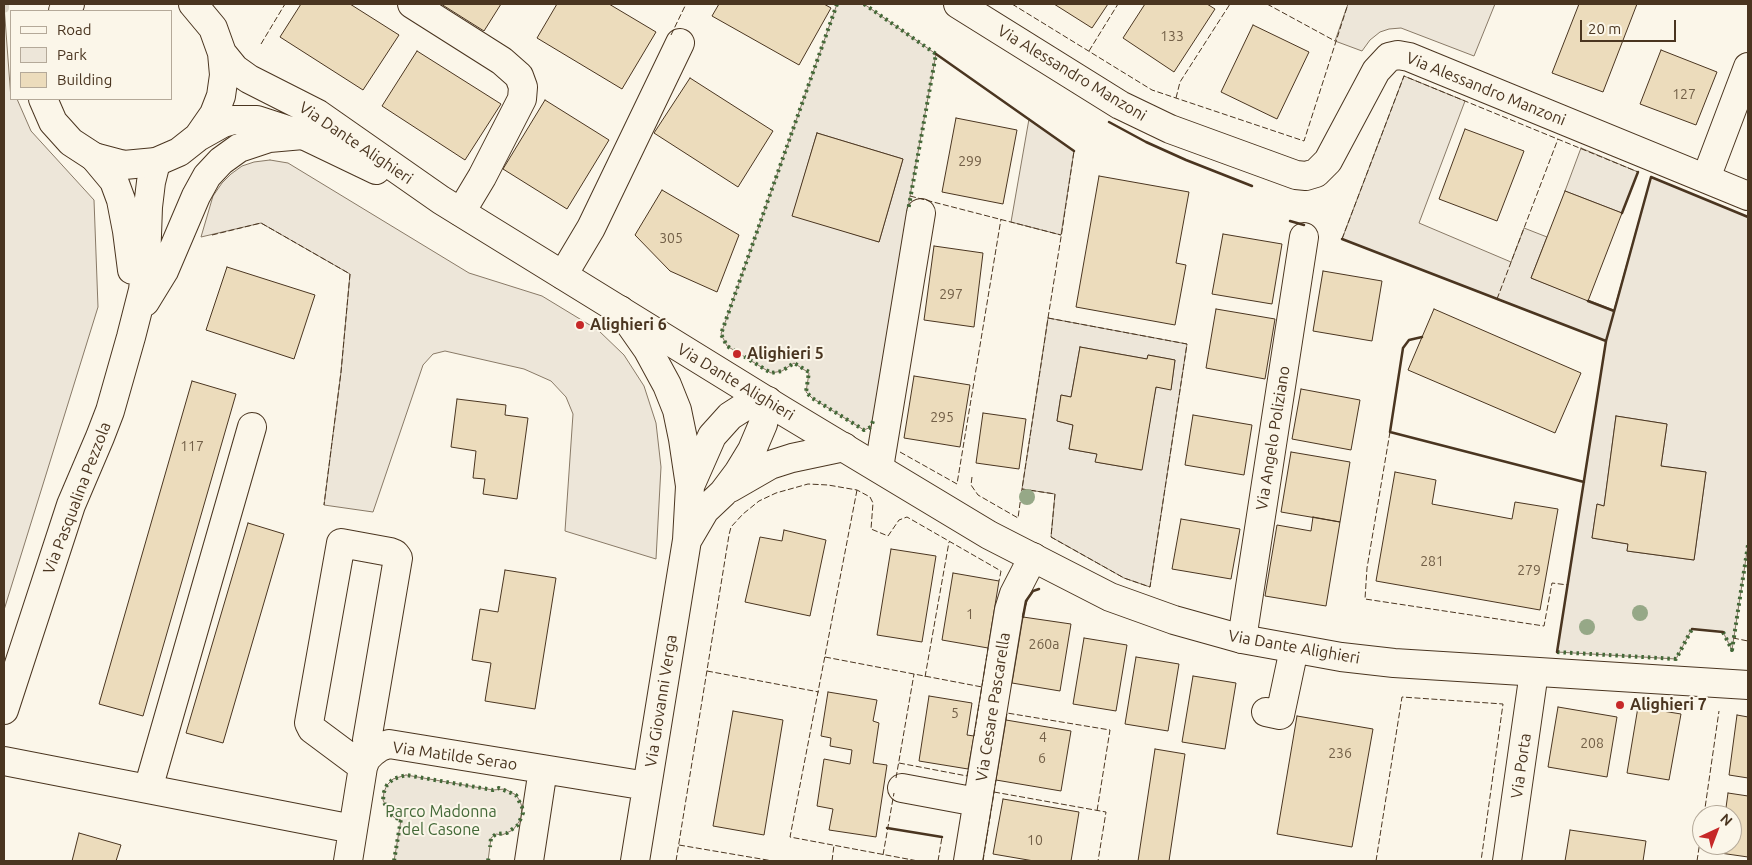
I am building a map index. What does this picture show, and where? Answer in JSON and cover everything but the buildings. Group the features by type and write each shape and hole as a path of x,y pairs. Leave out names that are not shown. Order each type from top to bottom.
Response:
{"street":[{"path":"412,4 502,61 519,76 523,87 522,99 482,177 451,206"},
{"name":"Via Alessandro Manzoni","path":"958,4 1120,105 1170,129 1296,175 1306,176 1316,173 1328,161 1376,71 1388,58 1398,55 1409,57 1748,196"},
{"path":"43,100 53,122 72,142 94,157 124,165 156,162 179,152 198,137 214,114 221,96 224,75 222,53 213,28 195,5"},
{"path":"563,275 592,228 680,43"},
{"name":"Via Dante Alighieri","path":"222,53 235,69 249,79 318,114 451,206 768,401 989,535 1110,597 1174,620 1242,639 1341,657 1394,663 1748,685"},
{"path":"1706,178 1748,67"},
{"name":"Via Dante Alighieri","path":"198,137 223,123 243,119 257,120 303,135 451,206"},
{"name":"Via Dante Alighieri","path":"207,176 221,161 239,148 269,138 303,135"},
{"name":"Via Pasqualina Pezzola","path":"94,157 114,181 121,200 128,231 137,313"},
{"name":"Via Pasqualina Pezzola","path":"4,710 71,505 110,410 137,313 143,290 148,207 156,162"},
{"name":"Via Pasqualina Pezzola","path":"137,313 164,271 196,196 207,176"},
{"path":"879,468 921,213"},
{"name":"Via Angelo Poliziano","path":"1242,639 1304,237"},
{"name":"Via Giovanni Verga","path":"620,310 648,350 667,385 677,410 690,486 687,540 635,861"},
{"name":"Via Giovanni Verga","path":"687,540 705,510 738,473 752,450 763,424 768,401 744,407 730,416 712,436 690,486"},
{"path":"148,789 252,427"},
{"name":"Via Giovanni Verga","path":"722,493 748,476 770,466 792,458 844,447"},
{"path":"348,861 368,759 367,740 398,558 390,552 341,543 309,723 312,729 368,759"},
{"name":"Via Cesare Pascarella","path":"968,861 1009,610 1014,594 1033,558"},
{"path":"1266,712 1280,715 1294,649"},
{"name":"Via Porta","path":"1507,861 1534,672"},
{"name":"Via Matilde Serao","path":"368,759 380,747 389,744 647,786"},
{"path":"4,761 353,829"},
{"path":"529,861 542,769"},
{"path":"902,788 977,802"}],"green space":[{"path":"837,4 864,4 936,54 910,196 874,419 871,427 864,430 812,398 806,392 809,373 794,363 782,371 771,373 727,346 721,334","holes":["817,133 903,159 879,242 793,215"]},
{"path":"1348,4 1495,4 1474,56 1401,28 1380,32 1370,40 1362,51 1335,41"},
{"path":"4,5 10,100 17,100 31,131 94,200 98,307 4,610"},
{"path":"1404,76 1465,101 1419,223 1511,262 1524,228 1547,237 1531,278 1614,310 1651,177 1748,217 1748,545 1732,650 1723,632 1692,629 1676,659 1557,652 1606,341 1342,239","holes":["1616,416 1667,424 1661,466 1706,472 1694,560 1627,551 1628,544 1592,538 1597,504 1604,506"]},
{"path":"1029,119 1074,151 1061,235 1011,222"},
{"path":"1581,148 1638,172 1622,213 1565,191"},
{"path":"270,160 288,163 469,273 542,296 598,330 624,355 644,386 656,423 661,467 656,559 565,531 573,414 566,397 551,381 524,369 445,351 433,354 423,365 373,512 324,505 341,372 350,274 261,223 201,237 213,196 222,183 242,166"},
{"path":"1048,318 1187,344 1150,587 1124,578 1051,537 1055,494 1022,489","holes":["1080,347 1147,359 1148,355 1175,360 1171,389 1156,387 1141,470 1096,462 1097,454 1069,449 1073,425 1057,421 1061,395 1071,397"]},
{"name":"Parco Madonna del Casone","path":"406,775 493,790 505,789 516,795 520,801 522,807 521,819 513,830 502,835 496,834 491,838 488,861 394,861 401,820 389,813 383,800 384,792 387,785 393,779"}],"hedge":[{"path":"837,4 721,334 727,346 771,373 782,371 794,363 809,372 806,392 812,398 864,430 871,427 873,421"},
{"path":"864,4 936,54 908,211"},
{"path":"1723,632 1732,650 1748,545"},
{"path":"1557,652 1676,659 1692,629"},
{"path":"394,861 401,819 395,818 389,813 383,800 384,792 387,785 393,779 406,775 493,790 499,788 516,795 523,813 518,825 507,833 496,834 491,838 490,847"},
{"path":"488,861 489,855"}],"fence":[{"path":"261,44 285,4"},
{"path":"671,35 686,4"},
{"path":"1012,4 1152,90 1304,141 1348,4"},
{"path":"1089,51 1118,4"},
{"path":"1176,98 1180,82 1230,4"},
{"path":"1267,4 1335,41"},
{"path":"1342,239 1404,76 1638,172"},
{"path":"1497,299 1558,139"},
{"path":"1048,318 1187,344 1150,587 1124,578 1051,537 1055,494 1022,489 1048,318 1074,151"},
{"path":"910,196 1061,235"},
{"path":"900,452 957,484 1001,219"},
{"path":"212,235 261,223 350,274 341,372 324,505"},
{"path":"1390,432 1367,568 1365,599 1544,626 1552,583 1568,585"},
{"path":"972,477 971,485 978,495 1018,518 1022,489"},
{"path":"676,861 729,535 731,527 743,514 759,501 776,493 808,484 857,490 870,497 873,503 871,529 888,536 899,520 907,517 1001,571 999,581"},
{"path":"857,490 790,837 918,861"},
{"path":"925,677 949,542"},
{"path":"1733,638 1748,641"},
{"path":"974,736 988,648"},
{"path":"825,657 982,687"},
{"path":"707,671 819,692"},
{"path":"896,778 914,674"},
{"path":"1376,861 1402,697 1503,704 1481,861"},
{"path":"1705,805 1719,711"},
{"path":"1006,720 1007,713 1110,730 1097,811"},
{"path":"899,763 967,776 968,769"},
{"path":"983,861 996,780"},
{"path":"994,792 1106,812 1098,861"},
{"path":"883,855 894,793"},
{"path":"938,861 942,837"},
{"path":"679,845 773,861"},
{"path":"832,861 834,845"},
{"path":"1697,861 1698,855"}],"wall":[{"path":"936,54 1074,151"},
{"path":"1109,122 1146,142 1186,160 1252,186"},
{"path":"1622,213 1638,172"},
{"path":"1557,652 1606,341 1651,177 1748,217"},
{"path":"1290,221 1304,225"},
{"path":"1342,239 1606,341"},
{"path":"1588,301 1614,311"},
{"path":"1422,337 1409,340 1403,348 1390,432 1584,482"},
{"path":"1023,617 1026,601 1033,591 1039,589"},
{"path":"1692,629 1723,632"},
{"path":"887,828 942,837"}],"place":[{"name":"Alighieri 6","path":"580,325"},
{"name":"Alighieri 5","path":"737,354"},
{"name":"Alighieri 7","path":"1620,705"}]}
